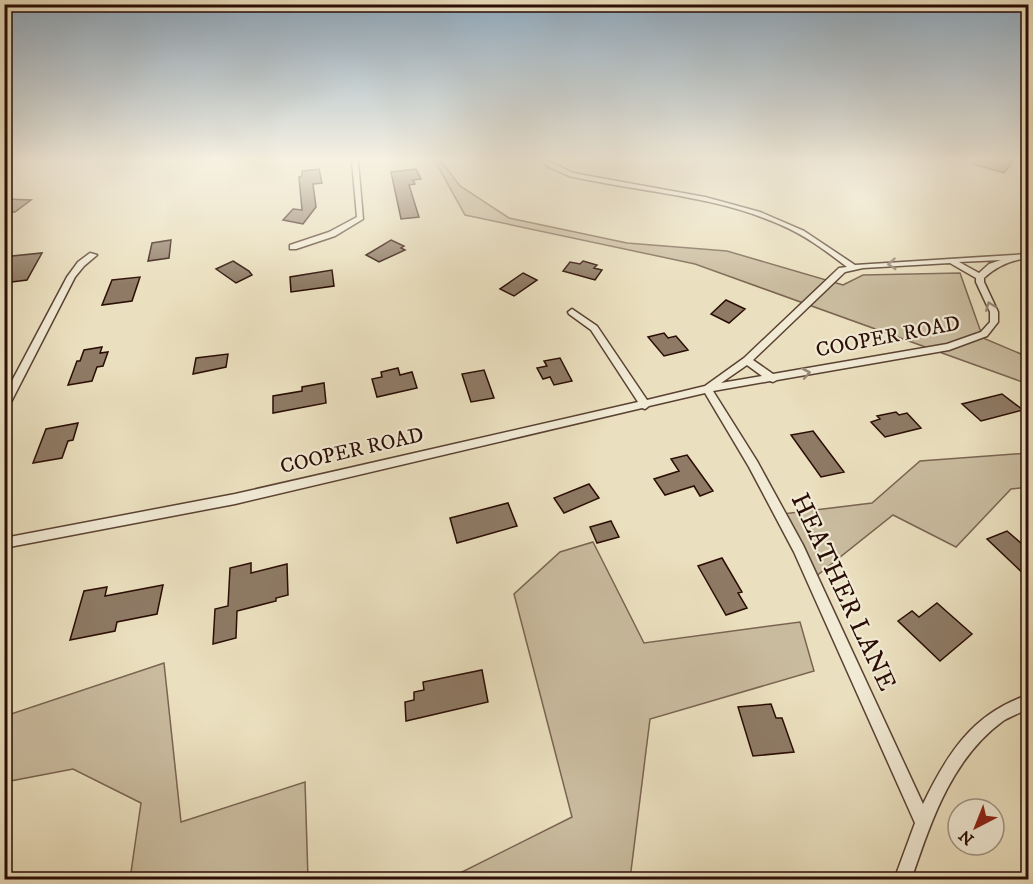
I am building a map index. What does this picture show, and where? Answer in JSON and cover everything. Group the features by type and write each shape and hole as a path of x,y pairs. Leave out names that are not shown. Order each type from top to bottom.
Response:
{"street":[{"path":"293,247 333,234 361,218 359,202"},
{"path":"715,202 762,214 815,240 853,267"},
{"path":"4,406 70,277 93,255"},
{"name":"COOPER ROAD","path":"4,543 235,499 706,389 949,347 984,334 994,322 994,312 980,278 992,266 1018,256"},
{"name":"COOPER ROAD","path":"706,389 747,360 836,274 853,267 1029,256"},
{"path":"950,260 980,278"},
{"path":"572,312 594,328 645,405"},
{"path":"747,360 772,379"},
{"name":"HEATHER LANE","path":"706,389 753,464 799,549 923,822"},
{"path":"902,879 934,794 958,754 1000,715 1029,702"}],"shaded area":[{"path":"458,202 485,202 509,218 627,243 727,251 843,285 863,275 960,273 983,338 1028,357 1028,384 695,264 465,215"},
{"path":"1028,453 1028,487 1011,489 956,547 893,515 810,581 782,514 872,503 920,461"},
{"path":"593,542 644,643 800,622 814,671 650,719 630,879 448,879 572,817 514,594 560,552"},
{"path":"164,663 181,822 305,782 308,879 130,879 141,803 73,769 5,782 5,716"}],"building":[{"path":"4,202 28,202 15,212 4,212"},
{"path":"301,202 315,202 316,207 303,224 283,220 293,209 302,210"},
{"path":"397,202 414,202 419,217 401,219"},
{"path":"171,240 169,258 148,261 152,243"},
{"path":"391,240 404,246 401,248 405,250 379,262 366,255"},
{"path":"42,253 27,280 4,283 4,269 12,256"},
{"path":"233,261 252,275 236,283 216,269"},
{"path":"583,261 597,265 594,268 602,270 595,280 563,271 570,262 580,264"},
{"path":"332,270 334,286 291,292 290,277"},
{"path":"523,273 537,280 514,296 500,289"},
{"path":"140,277 132,301 102,305 112,280"},
{"path":"726,300 745,309 729,323 711,314"},
{"path":"664,333 668,338 676,336 688,350 664,356 648,337"},
{"path":"102,347 100,353 108,352 103,366 97,367 92,381 68,385 84,350"},
{"path":"228,354 226,367 193,374 196,358"},
{"path":"560,358 572,381 554,385 550,377 543,379 537,368 547,366 544,361"},
{"path":"398,368 400,375 412,372 417,388 377,397 372,379 382,377 381,372"},
{"path":"484,370 494,398 471,402 462,374"},
{"path":"324,383 326,403 273,413 273,396 302,391 302,387"},
{"path":"1002,394 1023,410 981,421 962,404"},
{"path":"896,412 899,415 907,413 921,428 885,437 871,422 880,419 877,416"},
{"path":"78,423 73,440 68,441 62,458 33,463 46,429"},
{"path":"813,431 844,472 821,477 791,435"},
{"path":"687,455 713,491 700,496 694,486 665,495 654,479 679,471 671,459"},
{"path":"589,484 599,498 564,513 554,498"},
{"path":"508,503 517,526 457,543 450,518"},
{"path":"611,521 619,537 597,543 590,527"},
{"path":"1007,531 1029,550 1029,579 987,539"},
{"path":"722,558 742,592 738,593 747,608 726,615 698,566"},
{"path":"251,563 251,573 287,564 288,595 276,598 276,601 237,611 236,638 213,644 215,609 228,606 230,568"},
{"path":"163,585 157,614 117,622 115,631 70,640 84,591 107,587 105,596"},
{"path":"937,603 972,634 940,661 898,621 912,611 919,617"},
{"path":"482,670 488,702 406,721 405,702 414,700 414,692 424,690 423,682"},
{"path":"771,704 776,718 782,718 794,752 753,756 738,707"}]}
